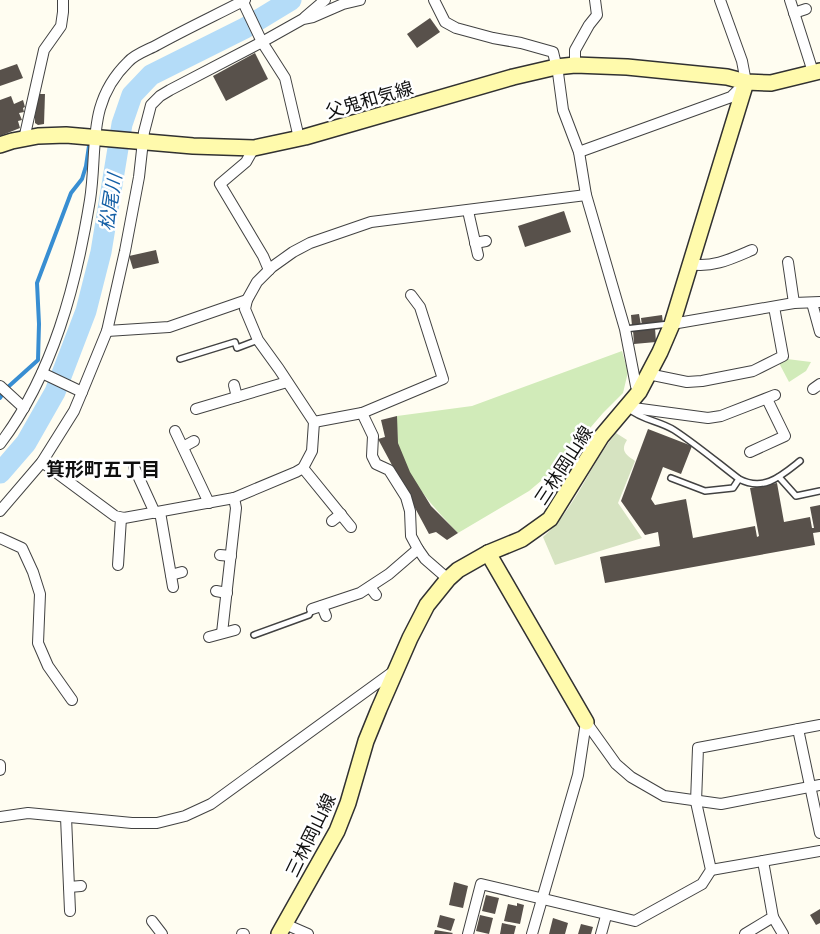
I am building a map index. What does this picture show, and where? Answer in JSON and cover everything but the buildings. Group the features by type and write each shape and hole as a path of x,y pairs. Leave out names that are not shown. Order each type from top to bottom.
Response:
{"main road":[{"name":"父鬼和気線","path":"0,145 38,136 66,135 193,146 254,148 299,138 513,77 556,66 575,64 727,77 746,82"},
{"path":"746,82 772,83 817,71"},
{"name":"三林岡山線","path":"282,929 336,831 348,803 366,741 410,638 427,605 448,579 458,570 488,553 522,540 550,519 601,437 639,392 672,324 746,82"},
{"path":"488,553 586,722"}],"street":[{"path":"24,139 44,50 61,26 63,0"},
{"path":"0,511 42,462 74,411 107,331 127,242 138,177 140,141 151,105 160,96 302,19 325,0"},
{"path":"302,19 313,17 343,4 360,0"},
{"path":"434,0 445,22 456,28 553,52 563,110 579,152 586,194 625,329 636,386 639,392"},
{"path":"575,64 575,50 597,15 595,0"},
{"path":"579,152 731,97 746,82 742,61 720,0"},
{"path":"790,0 817,71"},
{"path":"0,444 44,374 58,333 76,267 90,200 101,102 114,77 129,60 243,1 262,41 285,78 299,138"},
{"path":"794,13 806,9"},
{"path":"254,148 246,162 220,184 263,256 269,270"},
{"path":"42,462 115,516 121,518 234,498 304,468 312,452 314,422 279,368 258,340 245,310 247,300 257,282 269,270 293,252 310,243 370,222 468,211 586,194"},
{"path":"468,211 478,255"},
{"path":"475,243 486,241"},
{"path":"689,264 722,263 752,250"},
{"path":"788,262 794,303"},
{"path":"790,275 801,273"},
{"path":"314,422 362,414 443,378 420,308 411,296"},
{"path":"107,331 169,327 247,300"},
{"path":"672,324 794,303 816,303 820,332"},
{"path":"648,374 687,382 702,381 754,371 783,356 774,307"},
{"path":"44,374 81,391"},
{"path":"196,409 287,382"},
{"path":"234,384 237,397"},
{"path":"0,386 24,408"},
{"path":"626,408 708,418 721,416 771,397 785,436 750,452"},
{"path":"362,414 373,436 372,456 376,464 389,470 406,497 410,511 411,536 425,558 448,579"},
{"path":"175,431 210,503"},
{"path":"183,447 194,441"},
{"path":"134,467 158,512 173,587"},
{"path":"304,468 351,527"},
{"path":"222,633 236,508 234,498"},
{"path":"332,521 340,514"},
{"path":"118,564 121,518"},
{"path":"0,538 22,548 33,572 40,594 38,643 48,666 72,700"},
{"path":"312,610 360,593 373,591 389,574 418,549"},
{"path":"220,555 231,556"},
{"path":"171,575 182,572"},
{"path":"216,591 227,592"},
{"path":"322,606 326,616"},
{"path":"209,637 235,630"},
{"path":"0,817 28,813 132,824 157,824 185,816 211,804 396,670"},
{"path":"586,722 616,764 631,777 664,796 721,804 815,786"},
{"path":"532,934 578,775 586,722"},
{"path":"468,934 481,884 635,922 702,884 711,870 696,802 698,748 820,725"},
{"path":"798,728 815,786 820,833"},
{"path":"0,765 0,770"},
{"path":"66,817 70,911"},
{"path":"711,870 820,851"},
{"path":"763,861 773,917 783,934"},
{"path":"69,887 81,886"},
{"path":"601,934 606,916"},
{"path":"745,934 773,917"},
{"path":"152,921 162,934"},
{"path":"282,929 308,934"}],"lane":[{"path":"625,329 672,324"},
{"path":"180,359 235,342 237,348 258,340"},
{"path":"626,408 636,415 673,429 739,480 748,484 772,481 800,461"},
{"path":"779,476 796,496 820,491"},
{"path":"671,478 705,492 733,488 739,480"},
{"path":"254,635 309,615 312,610"}],"green space":[{"path":"622,351 628,372 623,393 603,413 554,470 529,491 458,533 422,492 407,468 398,443 397,416 472,406"},
{"path":"787,359 811,362 806,371 789,382 779,363"},
{"path":"616,433 627,440 624,450 635,461 618,503 642,538 555,565 543,537 564,514"}],"waterway":[{"name":"松尾川","path":"0,473 26,443 55,392 86,311 101,252 122,124 132,95 151,75 245,28 291,0"},
{"path":"8,387 38,360 37,283 71,193 82,179 89,146"}],"district":[{"name":"箕形町五丁目","path":"103,468"}]}
